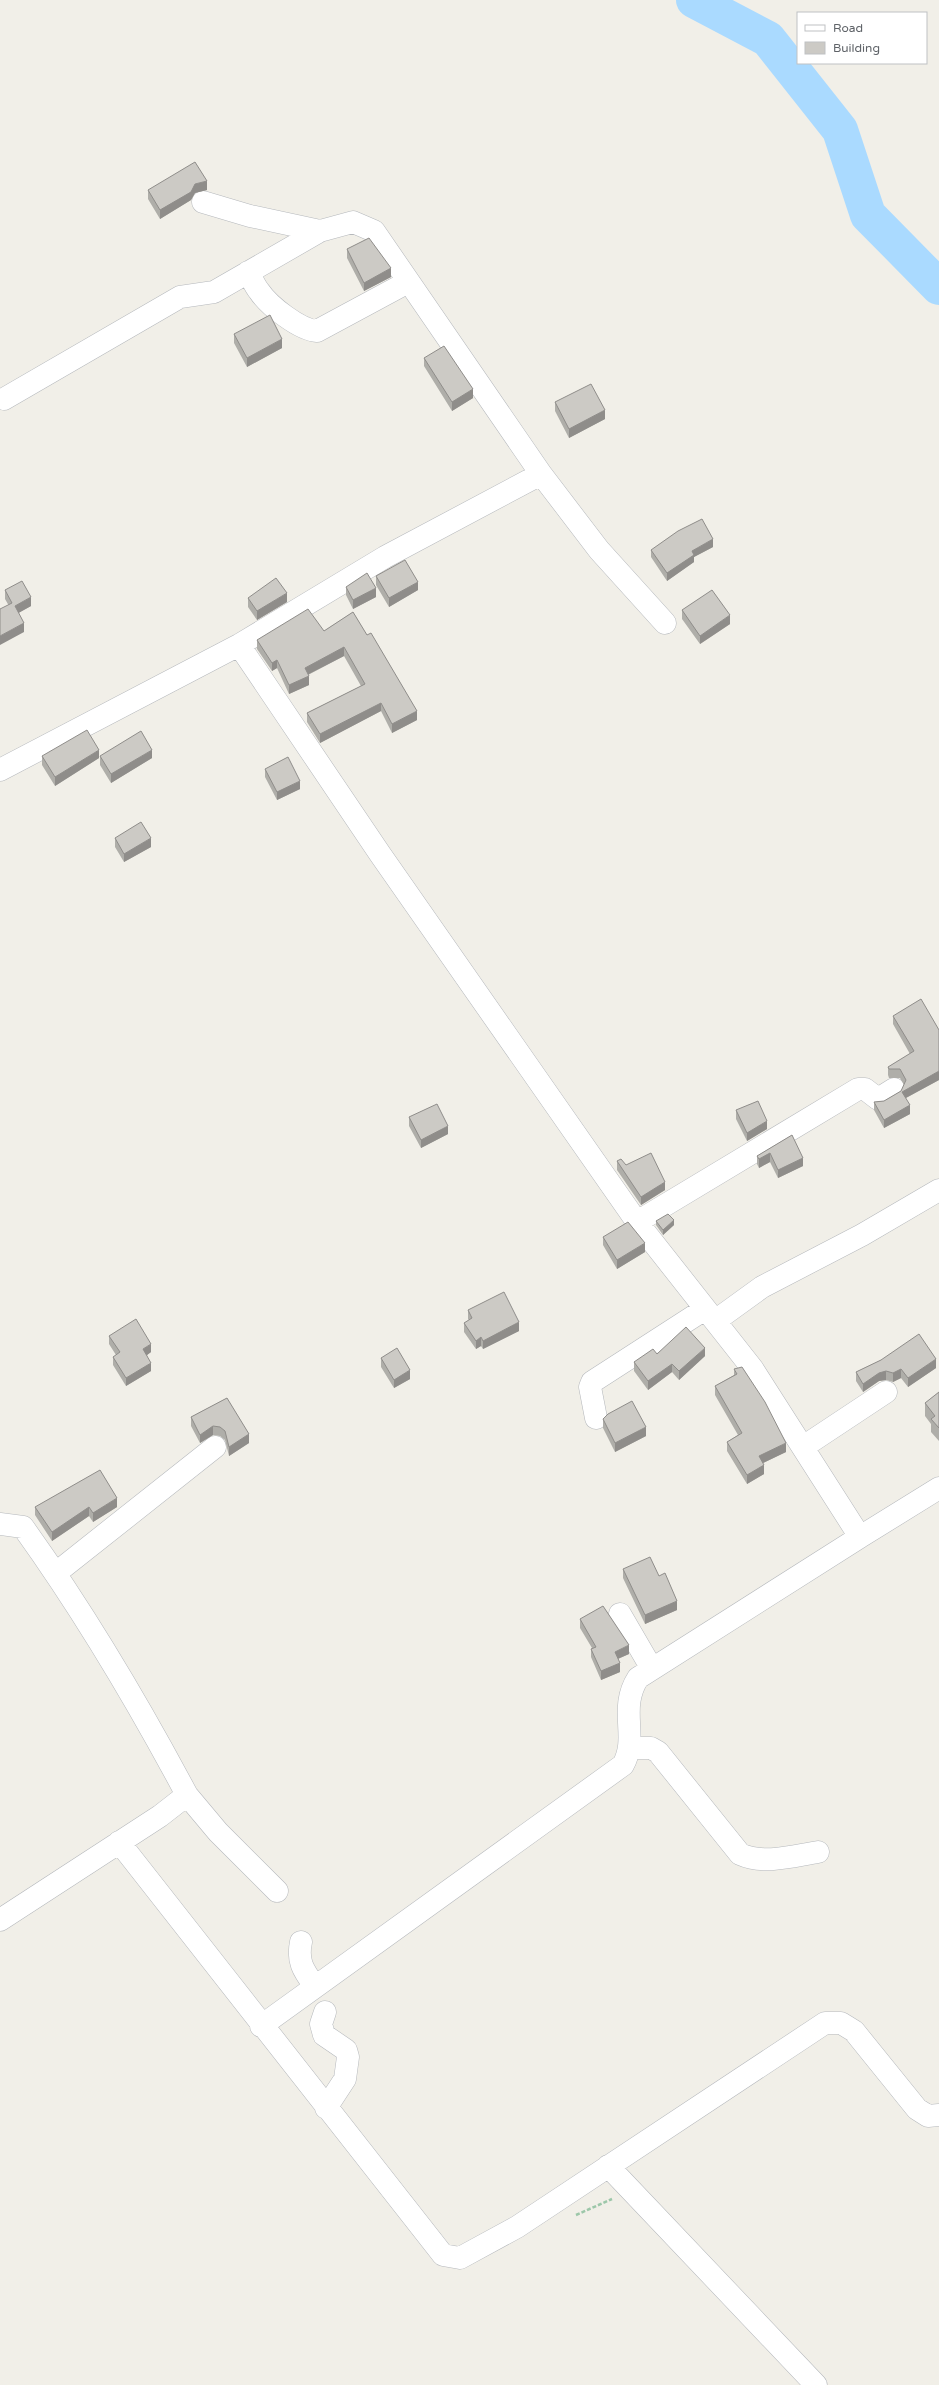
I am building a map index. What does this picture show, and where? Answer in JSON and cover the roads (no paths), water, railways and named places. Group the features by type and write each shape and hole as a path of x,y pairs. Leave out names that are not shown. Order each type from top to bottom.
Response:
{"street":[{"path":"203,202 250,216 320,231"},
{"path":"4,399 180,297 214,292 320,231 353,222 374,231 541,474 600,550 665,623"},
{"path":"248,272 258,291 270,304 307,331 317,331 408,282"},
{"path":"0,770 239,645 385,557 541,474"},
{"path":"239,645 380,854 637,1222 752,1368 860,1538"},
{"path":"637,1222 858,1089 865,1089 878,1099 894,1089"},
{"path":"596,1418 590,1387 592,1382 710,1315 862,1235 939,1190"},
{"path":"803,1447 886,1392"},
{"path":"56,1573 216,1447"},
{"path":"261,2026 314,1985 623,1765 629,1748 627,1704 631,1689 638,1678 939,1488"},
{"path":"0,1524 23,1526 56,1573 165,1754 187,1795 218,1832 277,1891"},
{"path":"620,1614 652,1669"},
{"path":"629,1748 651,1748 658,1752 740,1854 750,1859 765,1860 818,1852"},
{"path":"0,1920 119,1842 187,1795"},
{"path":"119,1842 261,2026 443,2255 460,2258 517,2227 825,2023 841,2023 854,2031 917,2109 928,2116 939,2115"},
{"path":"301,1942 299,1959 302,1968 314,1985"},
{"path":"325,2012 321,2024 324,2035 346,2050 348,2057 345,2079 326,2108"},
{"path":"608,2166 816,2385"}],"waterway":[{"path":"694,0 768,39 840,130 868,215 939,287"}]}
